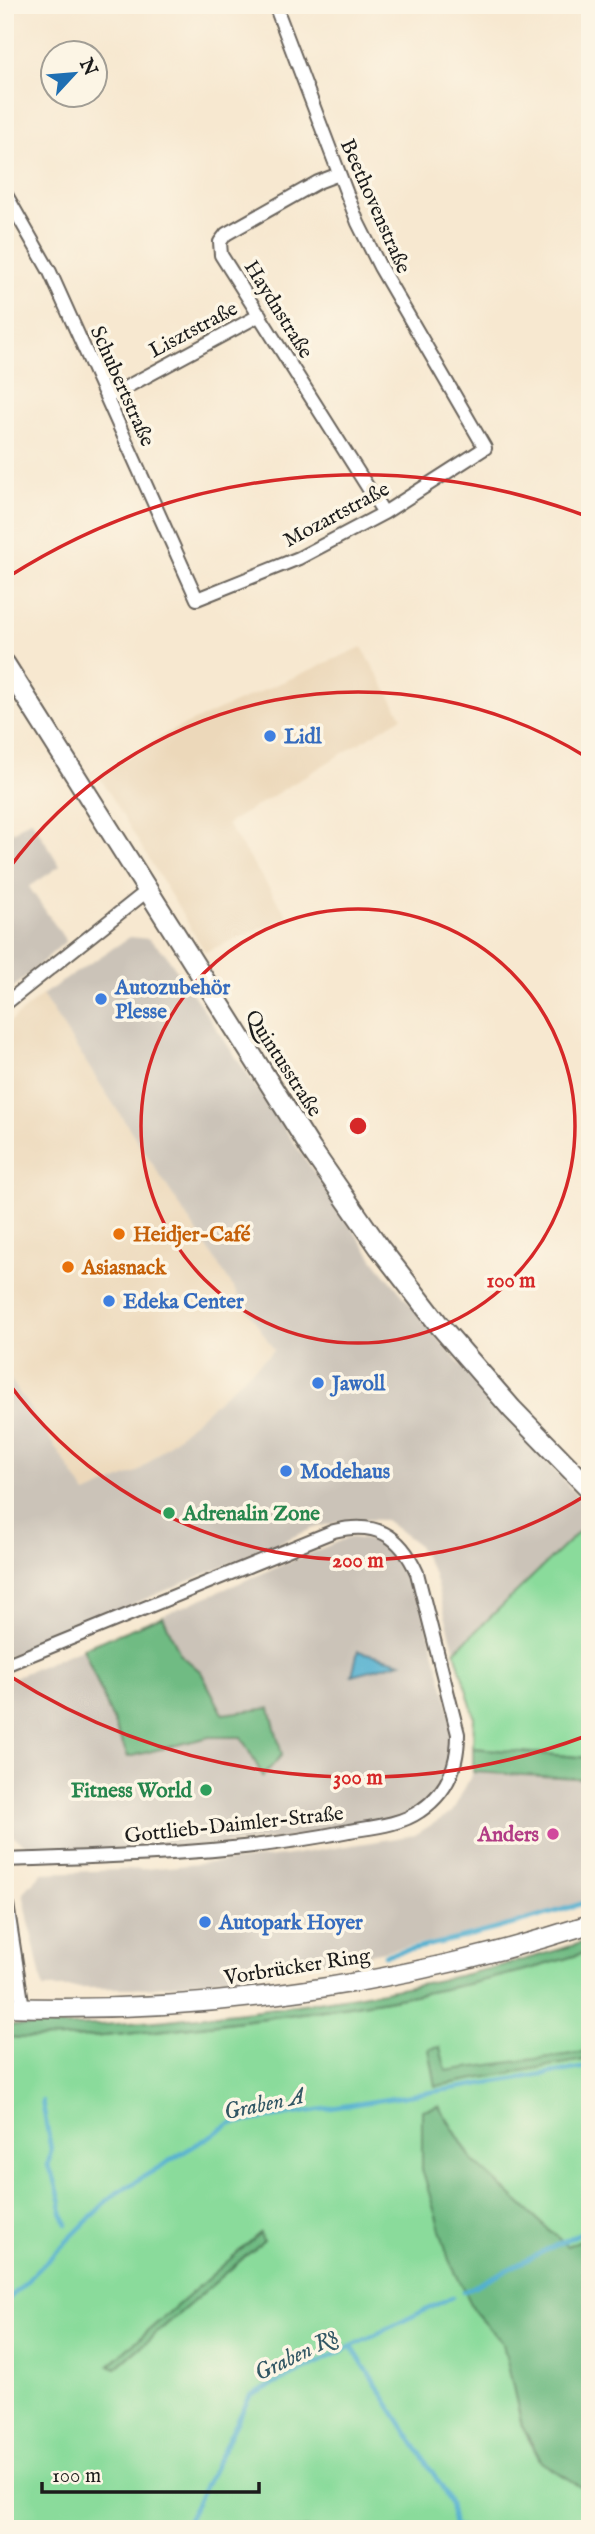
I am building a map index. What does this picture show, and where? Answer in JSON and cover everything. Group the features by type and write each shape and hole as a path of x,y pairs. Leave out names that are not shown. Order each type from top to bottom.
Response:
{"main road":[{"name":"Quintusstraße","path":"5,664 311,1149 379,1247 440,1326 485,1378 590,1489"},
{"name":"Vorbrücker Ring","path":"14,2007 158,2005 305,1991 498,1951 590,1924"}],"street":[{"name":"Beethovenstraße","path":"275,5 358,223 380,267 485,448"},
{"name":"Haydnstraße","path":"339,174 318,182 226,234 220,242 221,255 384,513"},
{"name":"Schubertstraße","path":"5,193 50,272 197,599"},
{"name":"Lisztstraße","path":"108,397 260,315"},
{"name":"Mozartstraße","path":"197,599 299,558 384,513 485,448"},
{"path":"5,1004 147,891"},
{"name":"Gottlieb-Daimler-Straße","path":"5,1665 334,1531 365,1527 382,1532 398,1542 409,1555 458,1734 458,1751 453,1772 445,1787 433,1801 404,1821 289,1842 175,1853 5,1860"},
{"path":"5,1891 14,2007"}],"shaded area":[{"path":"362,647 402,717 227,824 288,917 205,952 99,776 167,733"},
{"path":"31,819 60,866 29,887 66,941 5,995 5,821 13,832"},
{"path":"130,937 149,939 165,953 376,1263 462,1367 590,1510 590,1521 455,1651 433,1572 417,1544 385,1520 350,1519 314,1528 5,1658 5,1371 86,1494 139,1471 274,1350 42,995"},
{"path":"42,995 274,1350 139,1471 86,1494 5,1371 5,1026"},
{"path":"349,1537 380,1542 401,1560 416,1583 452,1717 452,1770 432,1800 403,1817 282,1839 146,1851 53,1852 30,1848 14,1837 5,1820 5,1681"},
{"path":"473,1772 590,1779 590,1903 439,1941 281,1970 148,1988 43,1988 23,1893 42,1873 146,1869 284,1856 415,1835 452,1812"}],"green space":[{"path":"590,1521 590,1758 473,1748 474,1716 455,1651"},
{"path":"163,1616 180,1654 201,1672 223,1714 270,1708 282,1755 263,1776 241,1737 209,1737 128,1757 83,1648"},
{"path":"473,1748 590,1758 590,1779 473,1772"},
{"path":"590,1940 590,1951 545,1965 453,1987 359,2005 139,2033 58,2038 5,2037 5,2025 65,2026 154,2021 374,1993 505,1965"},
{"path":"590,1951 590,2236 567,2247 473,2161 439,2106 422,2111 475,2312 503,2343 522,2426 541,2462 590,2493 590,2529 5,2529 5,2037 112,2035 265,2018 359,2005 453,1987 545,1965","holes":["260,2234 263,2241 116,2368 109,2365"]},
{"path":"440,2047 446,2071 579,2053 590,2049 590,2059 436,2086 429,2049"},
{"path":"439,2106 473,2161 567,2246 590,2236 590,2493 542,2462 522,2426 503,2343 475,2312 449,2260 422,2169 422,2110"},
{"path":"260,2233 263,2241 116,2368 109,2365"}],"water":[{"path":"358,1651 401,1662 352,1675"}],"waterway":[{"path":"385,1955 488,1931 590,1901"},
{"name":"Graben A","path":"5,2303 112,2196 230,2124 590,2065"},
{"path":"42,2101 51,2149 48,2166 54,2177 61,2213 67,2224"},
{"name":"Graben R8","path":"463,2292 590,2228"},
{"name":"Graben R8","path":"184,2528 250,2396 452,2297"},
{"path":"352,2347 442,2487 450,2503 454,2527 467,2529"}],"place":[{"name":"Lidl","path":"270,736"},
{"name":"Autozubehör Plesse","path":"101,999"},
{"name":"Heidjer-Café","path":"119,1234"},
{"name":"Asiasnack","path":"68,1267"},
{"name":"Edeka Center","path":"109,1301"},
{"name":"Jawoll","path":"318,1383"},
{"name":"Modehaus","path":"286,1471"},
{"name":"Adrenalin Zone","path":"169,1513"},
{"name":"Fitness World","path":"206,1790"},
{"name":"Anders","path":"553,1834"},
{"name":"Autopark Hoyer","path":"205,1922"}]}
